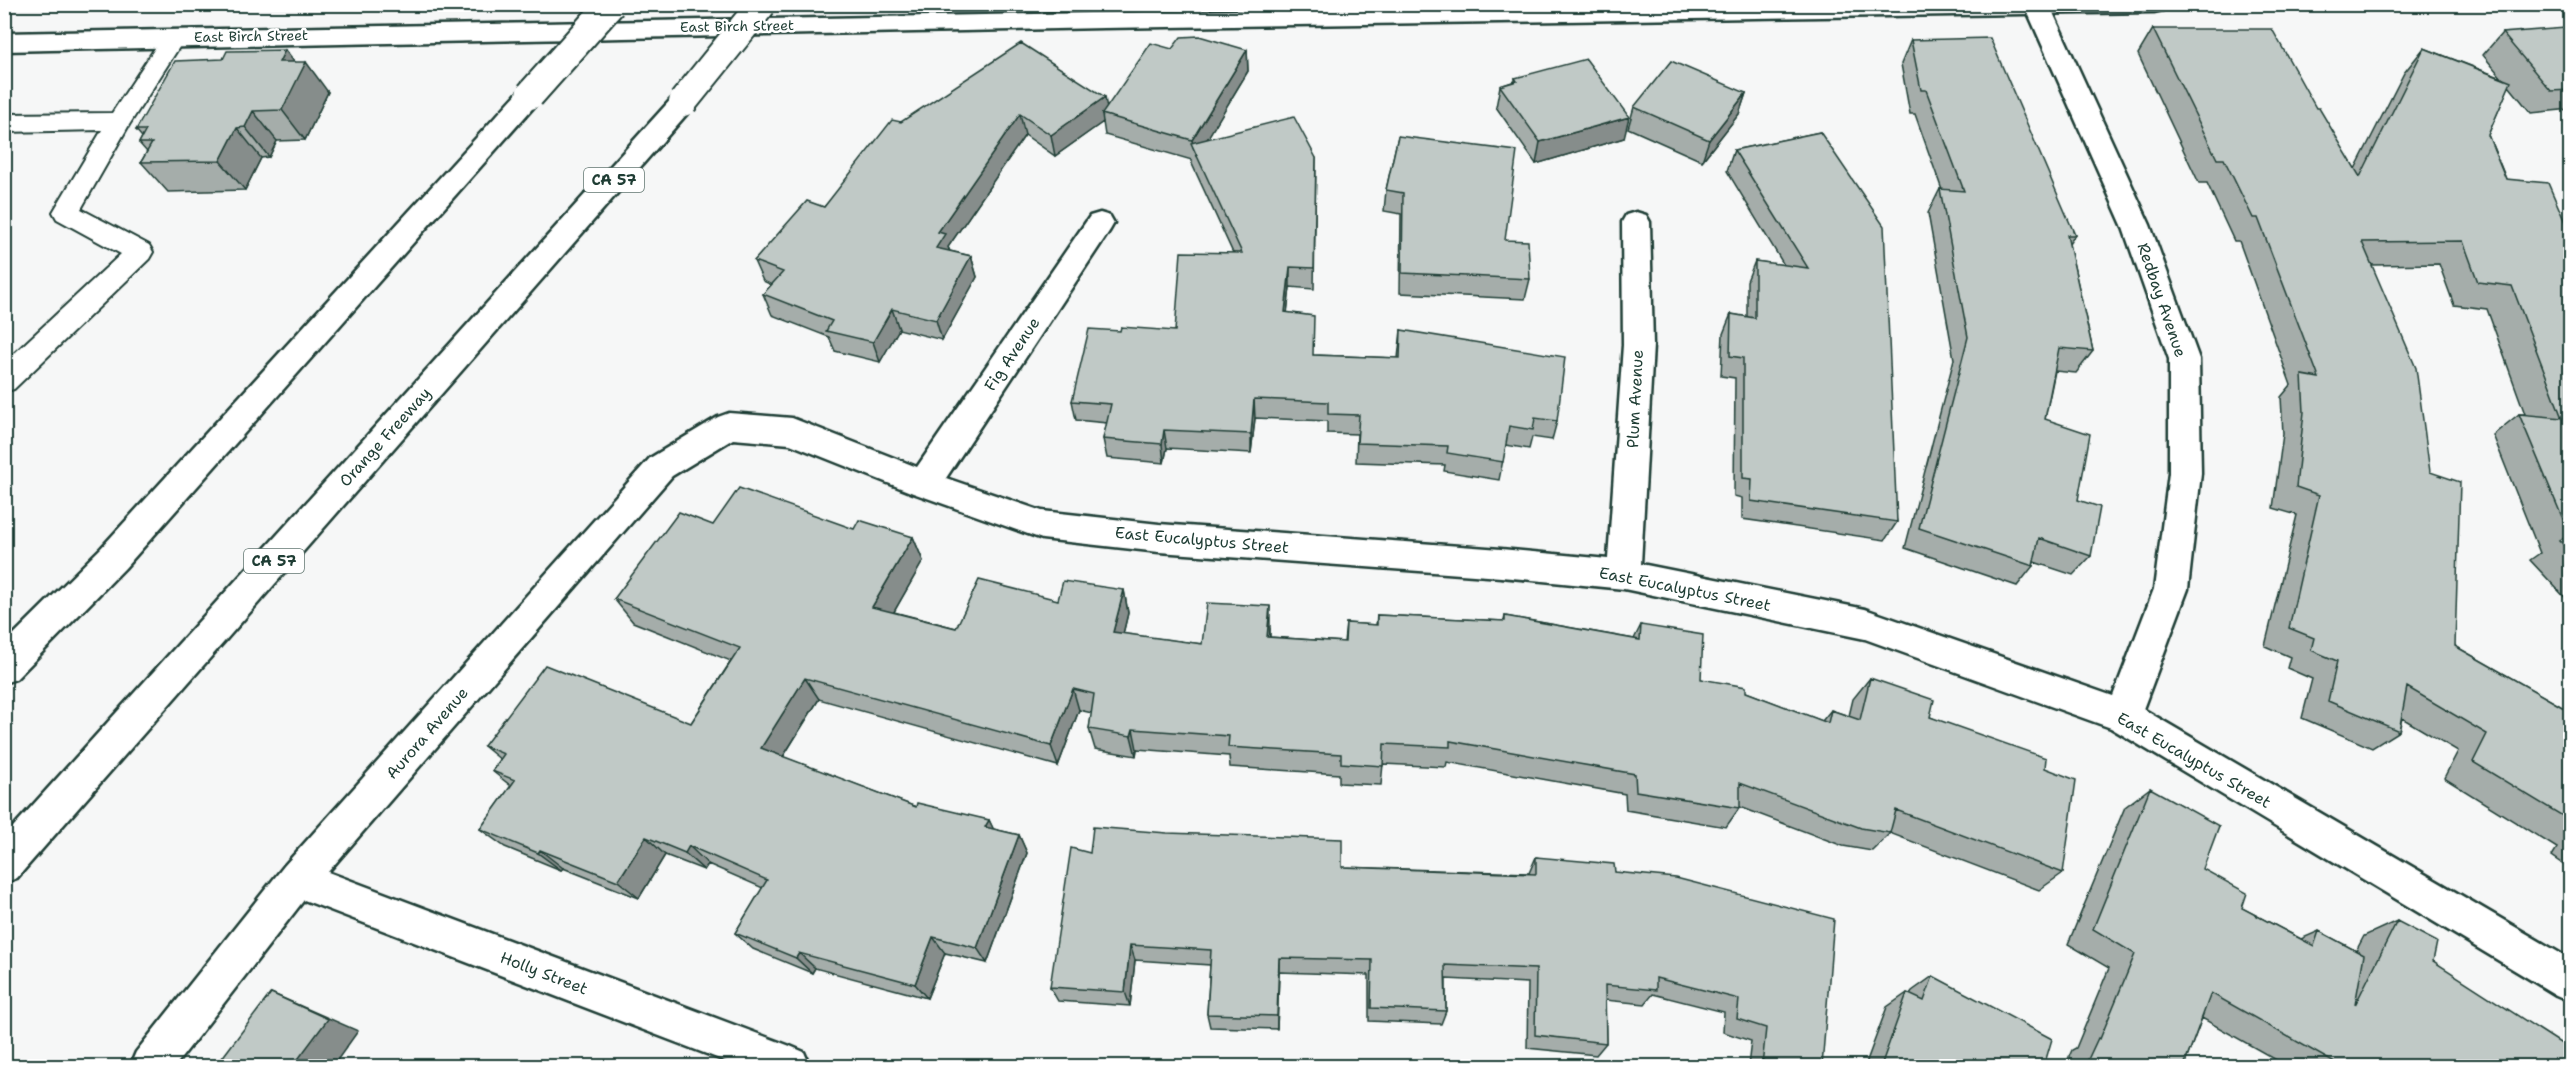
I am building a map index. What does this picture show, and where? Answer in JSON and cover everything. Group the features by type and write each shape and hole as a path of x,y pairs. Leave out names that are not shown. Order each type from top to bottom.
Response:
{"main road":[{"path":"4,668 113,558 610,4"},
{"name":"Orange Freeway","path":"4,865 683,102 762,4"},
{"name":"East Birch Street","path":"4,42 1104,20 2154,4"},
{"name":"Redbay Avenue","path":"2037,6 2136,225 2184,359 2185,472 2171,589 2123,717"},
{"name":"Plum Avenue","path":"1624,575 1638,345 1636,222"},
{"name":"Fig Avenue","path":"924,484 1100,223"},
{"name":"East Eucalyptus Street","path":"729,426 792,431 924,484 1042,525 1159,538 1501,563 1624,575 1865,624 2123,717 2571,981"},
{"name":"Aurora Avenue","path":"150,1066 297,879 661,467 729,426"},
{"name":"Holly Street","path":"297,879 790,1066"}],"lane":[{"path":"4,381 140,252 66,212 119,121 173,38"},
{"path":"4,123 119,121"}],"building":[{"path":"2566,28 2571,33 2571,90 2551,91 2502,33"},
{"path":"2153,29 2272,29 2316,108 2319,108 2360,177 2424,48 2511,82 2488,135 2506,179 2548,183 2571,236 2571,552 2559,540 2570,536 2519,414 2562,418 2512,286 2478,282 2463,241 2362,242 2416,368 2430,472 2460,482 2455,646 2571,712 2571,821 2473,762 2487,734 2407,687 2399,731 2328,701 2337,661 2311,650 2314,638 2289,628 2319,495 2296,487 2304,412 2302,375 2319,378 2258,218 2253,218 2224,159 2217,159"},
{"path":"1199,36 1247,50 1192,140 1102,114 1151,43 1172,49 1181,37"},
{"path":"1990,38 2075,235 2067,235 2093,351 2059,348 2045,419 2090,434 2078,500 2100,507 2091,556 2039,538 2033,566 1919,528 1968,337 1940,189 1964,191 1926,90 1921,90 1911,40"},
{"path":"1021,43 1105,97 1051,135 1020,114 938,232 945,234 936,248 971,256 936,320 892,309 873,342 826,331 832,321 763,294 783,272 754,261 807,201 824,207 892,120 901,122"},
{"path":"285,50 279,62 306,62 282,110 253,111 245,127 237,128 220,161 141,162 152,143 139,143 146,130 136,130 175,61 223,59 227,51"},
{"path":"1586,59 1629,117 1540,142 1500,86 1517,81 1515,78"},
{"path":"1671,61 1746,93 1709,140 1634,107"},
{"path":"1294,117 1316,158 1314,268 1290,267 1285,312 1314,316 1313,355 1400,358 1401,330 1565,357 1557,421 1535,418 1533,430 1509,426 1503,462 1447,453 1448,446 1357,443 1359,415 1328,414 1328,402 1254,399 1251,434 1164,430 1162,444 1103,439 1111,404 1072,401 1089,329 1120,331 1121,327 1175,331 1181,252 1242,253 1191,143"},
{"path":"1820,132 1884,226 1897,522 1751,501 1752,479 1743,478 1743,358 1730,356 1731,314 1755,318 1755,261 1808,268 1734,150"},
{"path":"1398,136 1517,151 1505,240 1528,241 1530,279 1402,273 1403,193 1386,190"},
{"path":"739,488 854,529 859,520 913,537 872,607 956,628 979,580 1058,600 1063,581 1124,590 1113,632 1202,644 1207,603 1270,606 1267,637 1345,642 1346,623 1377,625 1377,615 1505,621 1505,616 1640,640 1641,625 1703,635 1701,679 1746,687 1746,692 1828,723 1831,710 1860,720 1870,678 1934,700 1930,717 2046,758 2045,768 2076,780 2063,873 1896,810 1890,833 1861,828 1740,783 1740,808 1636,791 1635,774 1450,741 1450,747 1384,744 1383,766 1341,763 1341,754 1228,747 1229,736 1133,729 1131,736 1089,729 1094,694 1073,689 1051,746 805,678 761,748 916,807 917,803 989,820 985,827 1019,835 977,948 933,937 915,984 799,953 796,958 735,933 767,880 689,846 685,853 646,837 618,881 540,850 538,853 480,829 515,780 492,771 504,754 484,746 545,665 691,723 740,648 614,599 679,512 713,525"},
{"path":"2150,788 2219,826 2203,869 2247,893 2242,908 2314,946 2319,931 2364,955 2355,1005 2397,921 2437,942 2433,961 2571,1050 2571,1066 2340,1066 2211,993 2184,1066 2085,1066 2098,1038 2100,1039 2135,954 2093,929"},
{"path":"1093,827 1167,833 1342,839 1342,867 1536,874 1536,857 1614,864 1615,872 1676,878 1834,919 1822,1066 1762,1066 1766,1028 1737,1019 1739,999 1656,978 1656,990 1605,985 1606,1043 1535,1035 1536,969 1445,965 1446,1011 1371,1008 1372,960 1279,958 1277,1016 1207,1014 1211,950 1130,945 1125,992 1050,987 1071,848 1090,853"},
{"path":"1933,976 2052,1039 2044,1066 1881,1066 1907,993 1924,1001"},
{"path":"271,993 328,1019 293,1066 230,1066 219,1062"}]}
